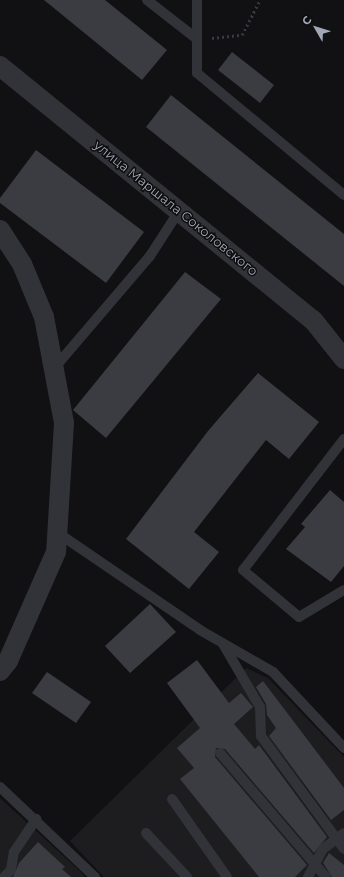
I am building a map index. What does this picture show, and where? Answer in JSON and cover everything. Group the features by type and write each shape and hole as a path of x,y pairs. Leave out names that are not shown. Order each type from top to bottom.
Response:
{"street":[{"name":"улица Маршала Соколовского","path":"0,66 313,320 344,358"},
{"path":"0,230 22,264 44,317 56,366 64,423 56,552 8,661 0,671"}],"lane":[{"path":"147,0 197,39"},
{"path":"197,0 197,73 344,195"},
{"path":"56,366 150,256 179,211"},
{"path":"344,439 243,570 299,617 344,590"},
{"path":"58,533 222,642 273,672 344,748"},
{"path":"222,642 260,707 261,736 336,841 344,849"},
{"path":"220,754 313,865 326,877"},
{"path":"0,786 95,877"},
{"path":"172,800 226,877"},
{"path":"4,877 11,870 14,852 36,819"},
{"path":"146,833 186,877"},
{"path":"308,877 313,865 323,849 336,841 344,833"}],"path":[{"path":"197,39 242,35 260,0"}],"shaded area":[{"path":"246,668 268,678 344,757 344,877 104,877 70,841"},
{"path":"0,798 81,872 85,877 0,877"}],"building":[{"path":"44,0 105,0 167,50 142,80"},
{"path":"232,52 274,85 260,103 218,70"},
{"path":"171,95 344,234 344,286 146,127"},
{"path":"36,150 144,232 106,283 0,203 0,198"},
{"path":"185,272 221,299 106,438 73,410"},
{"path":"258,373 319,422 289,459 266,440 194,532 219,552 189,589 126,539 208,431"},
{"path":"330,490 344,502 344,566 331,582 286,549 305,527 301,524"},
{"path":"150,604 176,632 130,673 105,646"},
{"path":"197,660 229,703 241,693 253,707 234,724 255,749 259,745 327,837 314,853 225,749 216,748 215,757 307,865 295,877 259,877 180,779 194,768 177,748 200,728 167,683"},
{"path":"47,672 91,702 76,723 32,693"},
{"path":"263,681 344,788 344,810 331,820 269,736 276,728 267,715 266,704 256,687"},
{"path":"38,842 65,867 62,869 71,877 13,877 19,863"},
{"path":"329,853 344,865 344,877 332,877 323,863"}]}
